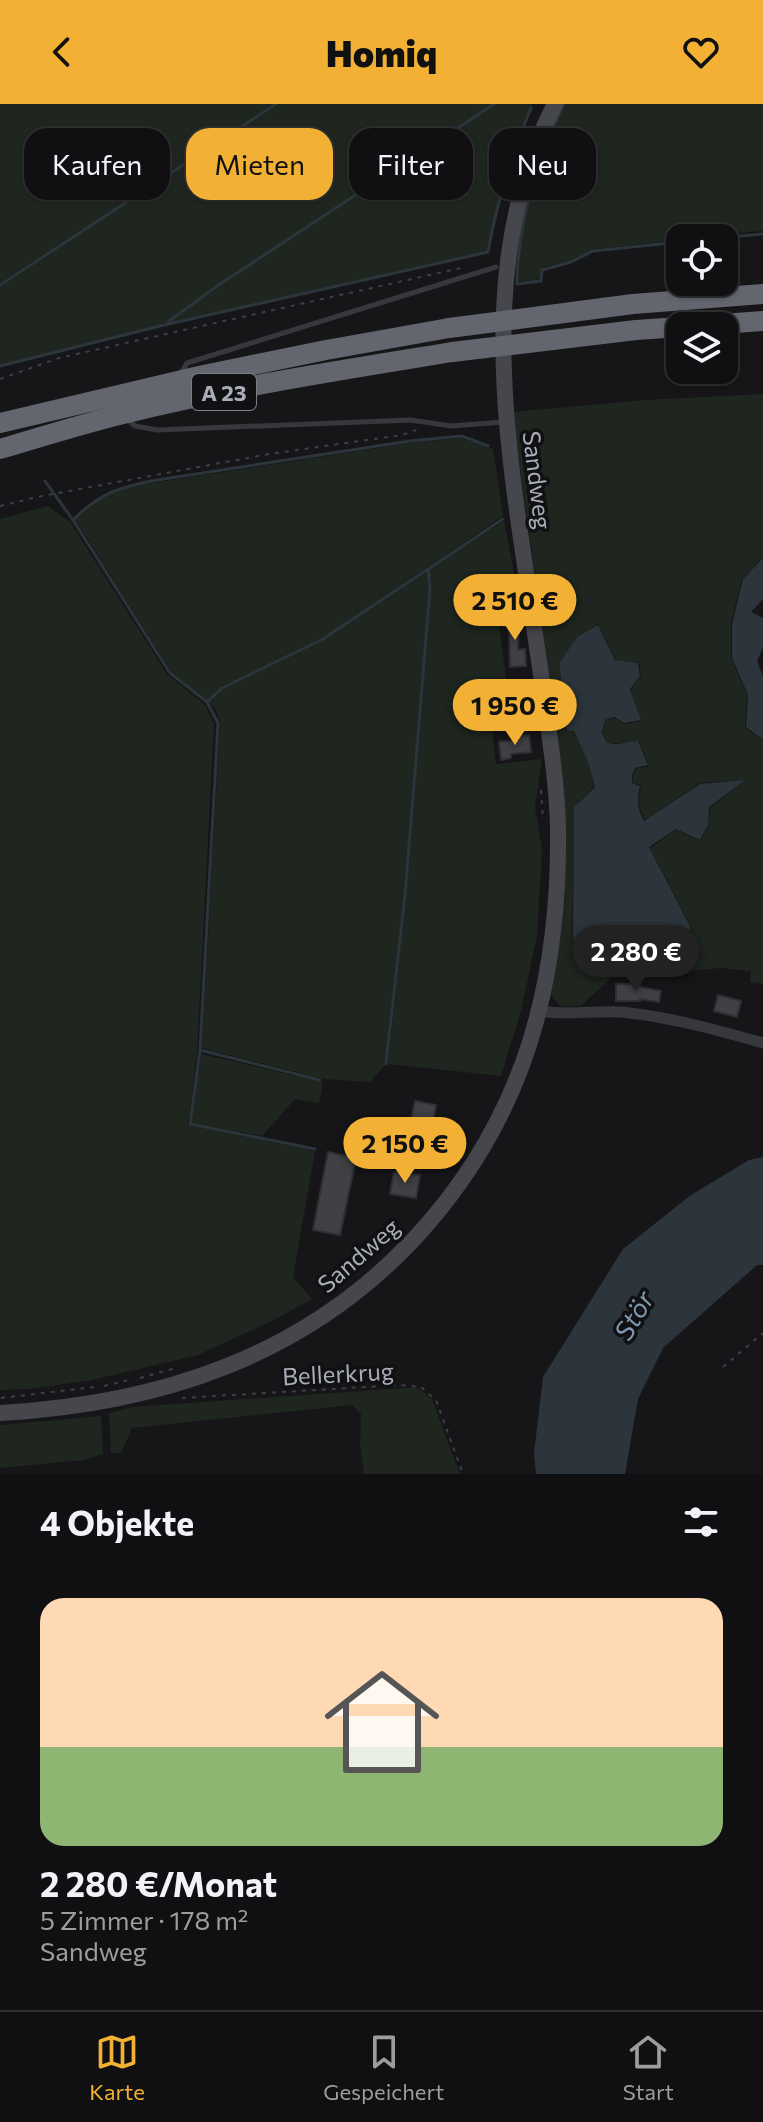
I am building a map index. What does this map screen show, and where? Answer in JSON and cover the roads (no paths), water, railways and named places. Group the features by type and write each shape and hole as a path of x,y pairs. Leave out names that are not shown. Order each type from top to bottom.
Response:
{"highway":[{"name":"A 23","path":"0,423 177,381 449,328 633,304 763,294"},
{"path":"738,323 763,321"},
{"name":"A 23","path":"0,449 122,414 328,372 452,352 666,328"}],"street":[{"name":"Sandweg","path":"0,1413 138,1394 194,1380 241,1361 300,1331 348,1298 400,1254 436,1215 489,1138 521,1070 540,1011 552,947 558,825 550,741 506,421 503,383 506,269 522,188 555,104"},
{"path":"540,1011 620,1012 697,1024 763,1043"}],"lane":[{"path":"177,381 187,363 496,267"},
{"path":"122,414 135,426 157,430 410,420 451,426 506,421"}],"water":[{"path":"763,558 763,599 751,612 763,618 763,647 757,661 763,677 763,740 746,727 748,695 732,658 732,624 743,579"},
{"path":"598,625 615,660 638,663 640,676 630,689 641,720 625,723 614,717 605,720 602,732 606,742 610,743 638,741 648,765 635,768 632,783 640,786 638,804 644,821 700,784 745,780 709,807 708,825 700,840 676,829 649,847 691,928 681,949 648,969 614,973 584,960 573,939 574,807 595,787 574,731 567,731 559,663 578,636"},
{"name":"Stör","path":"763,1157 763,1265 757,1265 663,1348 638,1399 625,1474 536,1474 534,1453 543,1377 623,1249 691,1195 749,1160"}],"waterway":[{"path":"0,285 276,104"},
{"path":"168,322 217,286 494,104"},
{"path":"564,104 545,147 531,191 521,237 517,284 541,281 542,270 571,262 593,251 666,243"},
{"path":"0,366 164,325 488,252 505,179 531,108"},
{"path":"738,236 763,234"},
{"path":"73,520 109,493 151,481 410,441 462,436 488,446"},
{"path":"45,481 170,673 207,702 218,723 200,1050 320,1080"},
{"path":"207,702 222,688 323,639 503,519"},
{"path":"386,1064 405,895 430,588 428,569"},
{"path":"200,1050 190,1124 315,1149"}]}
